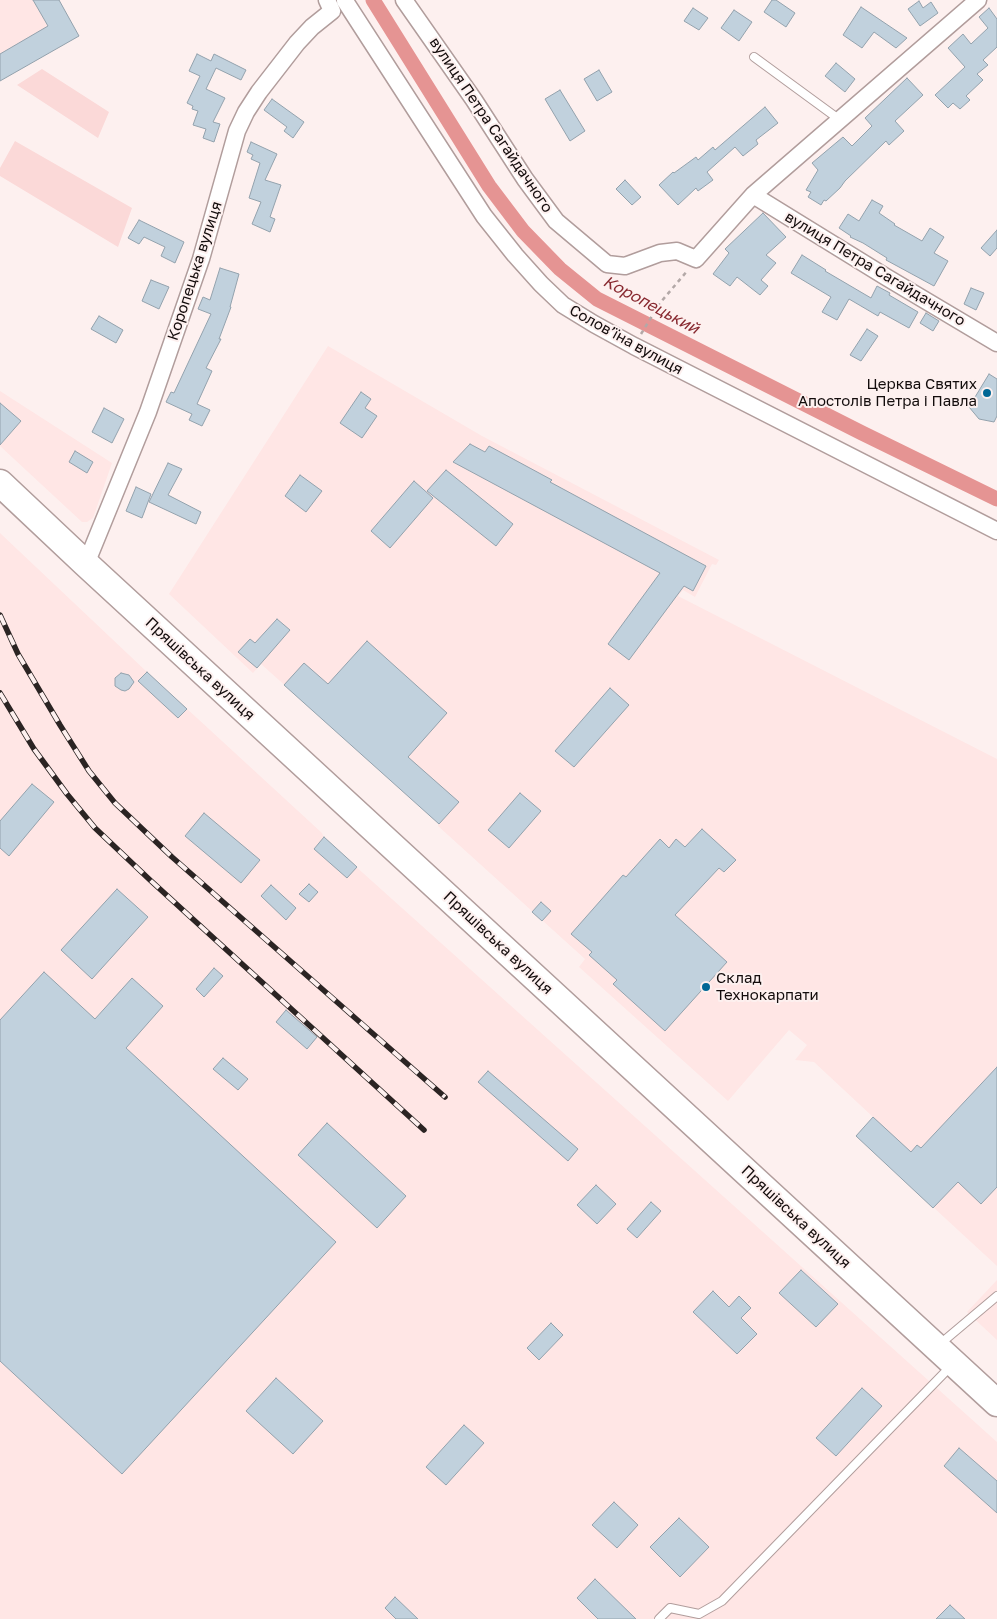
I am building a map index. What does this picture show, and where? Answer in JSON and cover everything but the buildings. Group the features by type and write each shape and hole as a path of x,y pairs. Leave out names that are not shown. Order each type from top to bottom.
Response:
{"main road":[{"name":"Пряшівська вулиця","path":"0,483 997,1403"}],"street":[{"name":"вулиця Петра Сагайдачного","path":"404,0 474,100 525,179 556,221 606,264 624,266 660,253 678,251 696,259"},
{"path":"696,259 753,195 978,0"},
{"name":"Соловʼїна вулиця","path":"338,3 484,216 540,284 563,304 634,346 997,531"},
{"name":"Коропецька вулиця","path":"86,564 154,394 201,259 237,131 259,92 297,43 338,3"},
{"name":"вулиця Петра Сагайдачного","path":"753,195 997,343"}],"lane":[{"path":"754,57 840,120"},
{"path":"660,1619 670,1608 699,1614 722,1601 997,1296"}],"path":[{"path":"642,333 655,312 696,259"}],"shaded area":[{"path":"0,0 59,0 79,36 0,81"},
{"path":"42,69 109,112 98,138 17,85"},
{"path":"15,141 132,208 118,247 0,176 0,168"},
{"path":"328,346 482,436 719,560 716,565 712,564 695,597 683,590 678,596 997,759 997,1266 856,1136 873,1117 814,1062 795,1060 807,1045 789,1030 728,1101 579,967 585,959 438,826 439,823 261,664 253,673 169,594"},
{"path":"0,391 112,463 93,518 87,522 82,522 0,446"},
{"path":"0,533 322,833 324,838 997,1442 997,1619 0,1619"},
{"path":"997,1280 997,1340 967,1312"}],"waterway":[{"name":"Коропецький","path":"373,0 489,186 523,231 560,269 597,299 997,499"}],"railway":[{"path":"0,615 18,654 60,725 89,771 115,803 172,857 445,1097"},
{"path":"0,693 34,749 95,828 424,1130"}],"place":[{"name":"Церква Святих Апостолів Петра і Павла","path":"987,393"},
{"name":"Склад Технокарпати","path":"706,987"}]}
